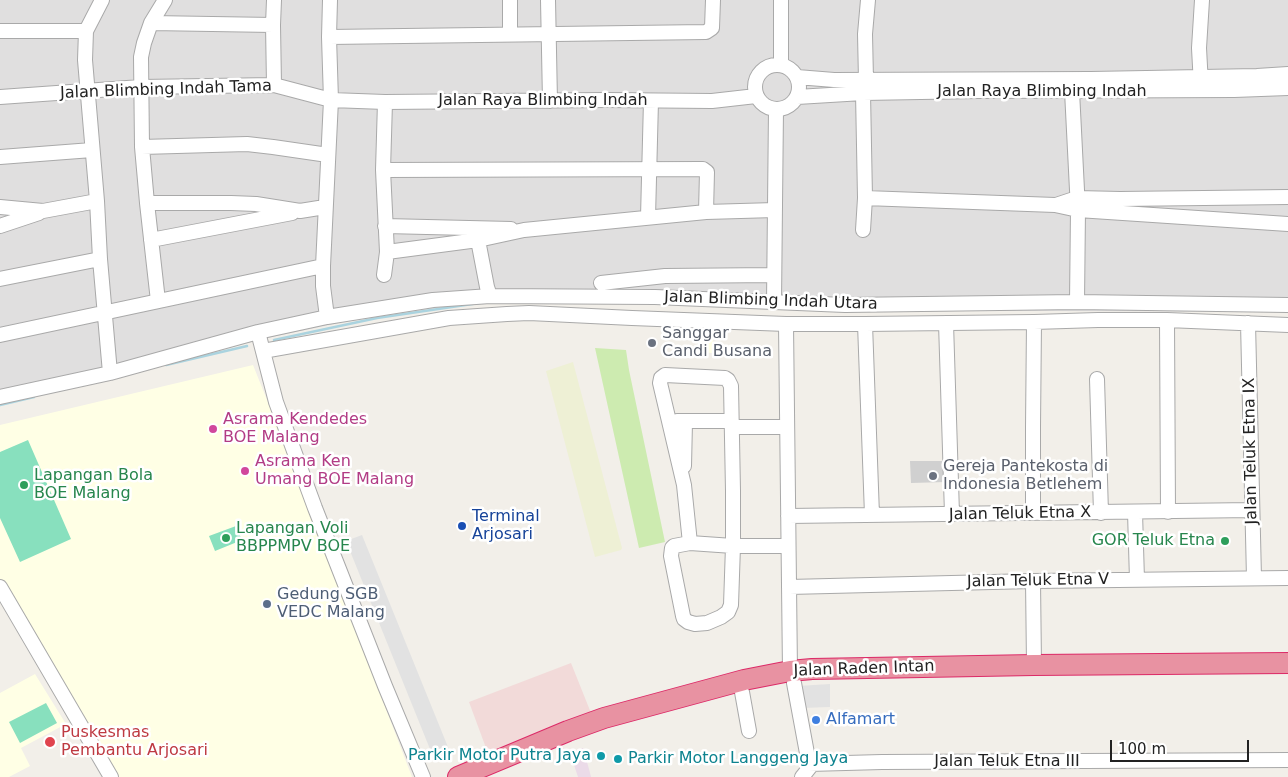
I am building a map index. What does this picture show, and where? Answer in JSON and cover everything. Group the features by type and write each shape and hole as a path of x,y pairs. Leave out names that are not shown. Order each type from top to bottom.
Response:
{"highway":[{"name":"Jalan Raden Intan","path":"586,731 676,710 822,669 1288,663"},
{"name":"Jalan Raden Intan","path":"458,777 484,774 560,748 586,731 694,693 766,675 792,677 1004,677 1003,679 1288,675"}],"street":[{"path":"102,0 86,31 85,60 110,373"},
{"path":"158,301 142,147 141,57 151,23 165,0"},
{"path":"274,0 274,85"},
{"path":"327,317 323,286 323,266 330,100 330,0"},
{"path":"510,0 510,34"},
{"path":"548,0 550,101"},
{"path":"329,37 708,32 712,28 713,0"},
{"path":"780,65 781,0"},
{"path":"863,230 865,198 865,34 868,0"},
{"path":"1201,84 1199,48 1202,0"},
{"path":"151,23 273,25"},
{"path":"0,31 86,31"},
{"path":"780,65 793,71 797,77 799,90 797,97 788,106 776,110 767,108 760,103 756,96 754,84 759,73 768,66 780,65"},
{"name":"Jalan Raya Blimbing Indah","path":"797,77 834,80 864,87 1072,91 1201,84 1288,74"},
{"name":"Jalan Raya Blimbing Indah","path":"797,97 864,87 1091,79 1201,84 1273,90 1288,88"},
{"name":"Jalan Blimbing Indah Tama","path":"0,97 141,87 274,85 330,100"},
{"path":"1072,91 1078,204 1077,302"},
{"name":"Jalan Raya Blimbing Indah","path":"330,100 385,102 712,101 756,96"},
{"path":"648,217 650,100"},
{"path":"384,275 386,252 383,170 385,102"},
{"path":"774,302 776,110"},
{"path":"142,147 247,144 328,155"},
{"path":"0,157 92,150"},
{"path":"383,170 705,169 707,172 706,212"},
{"path":"865,198 1055,205 1130,198 1288,197"},
{"path":"0,226 43,211 97,201"},
{"path":"147,203 256,204 300,212"},
{"path":"1078,204 1288,224"},
{"path":"0,207 43,211"},
{"path":"151,240 325,207"},
{"path":"386,252 478,240 524,230 706,212 775,210"},
{"path":"385,226 524,230"},
{"path":"478,240 490,296"},
{"path":"0,279 100,259"},
{"path":"0,335 323,266"},
{"path":"601,283 665,276 773,275"},
{"name":"Jalan Blimbing Indah Utara","path":"0,397 110,373 258,332 327,317 433,300 490,296 655,297 845,305 1077,302 1288,305"},
{"name":"Jalan Blimbing Indah Utara","path":"263,351 449,318 529,313 786,324 1167,320 1288,325"},
{"path":"1167,320 1168,512"},
{"path":"1033,512 1034,322"},
{"path":"946,323 952,514"},
{"name":"Jalan Teluk Etna III","path":"786,324 788,546 792,677 808,771 882,762 1288,760"},
{"path":"865,324 872,515"},
{"name":"Jalan Teluk Etna IX","path":"1248,324 1254,578"},
{"path":"258,332 276,402 314,508 423,777"},
{"path":"684,486 660,383 661,377 725,378 731,386 733,546 732,601 729,609 717,620 695,624 688,622 683,616 671,556 674,546 690,543 733,546 788,546"},
{"path":"1097,379 1101,513"},
{"path":"669,421 787,427"},
{"path":"685,422 684,486 690,543"},
{"name":"Jalan Teluk Etna X","path":"788,516 1252,510"},
{"path":"1135,512 1137,580"},
{"name":"Jalan Teluk Etna V","path":"789,587 1033,581 1288,578"},
{"path":"1033,581 1034,665"},
{"path":"2,596 111,777"},
{"path":"742,692 750,731"}],"shaded area":[{"path":"0,0 1288,0 1288,312 820,310 635,300 508,302 387,313 272,337 0,401"},
{"path":"700,327 714,327 712,353 699,352"},
{"path":"573,362 622,548 621,550 595,557 546,371"},
{"path":"253,365 412,777 115,777 0,583 0,425"},
{"path":"910,461 945,461 946,482 911,483"},
{"path":"362,535 450,752 434,759 346,541"},
{"path":"571,663 591,713 489,756 469,702"},
{"path":"35,674 66,724 21,748 30,766 9,777 0,777 0,693"},
{"path":"830,684 830,707 801,708 798,686"},
{"path":"583,748 591,777 578,777 570,753"}],"green space":[{"path":"595,348 626,350 665,542 639,548"},
{"name":"Lapangan Bola BOE Malang","path":"28,440 71,539 20,562 0,518 0,452"},
{"path":"236,526 242,540 215,551 209,536"},
{"path":"46,703 57,723 20,743 9,722"}],"waterway":[{"path":"274,340 377,318 479,303"},
{"path":"166,365 247,346"},
{"path":"0,405 34,397"}],"place":[{"name":"Sanggar Candi Busana","path":"652,343"},
{"name":"Asrama Kendedes BOE Malang","path":"213,429"},
{"name":"Asrama Ken Umang BOE Malang","path":"245,471"},
{"name":"Gereja Pantekosta di Indonesia Betlehem","path":"933,476"},
{"name":"Lapangan Bola BOE Malang","path":"24,485"},
{"name":"Terminal Arjosari","path":"462,526"},
{"name":"Lapangan Voli BBPPMPV BOE","path":"226,538"},
{"name":"GOR Teluk Etna","path":"1225,541"},
{"name":"Gedung SGB VEDC Malang","path":"267,604"},
{"name":"Alfamart","path":"816,720"},
{"name":"Puskesmas Pembantu Arjosari","path":"50,742"},
{"name":"Parkir Motor Putra Jaya","path":"601,756"},
{"name":"Parkir Motor Langgeng Jaya","path":"618,759"}]}
